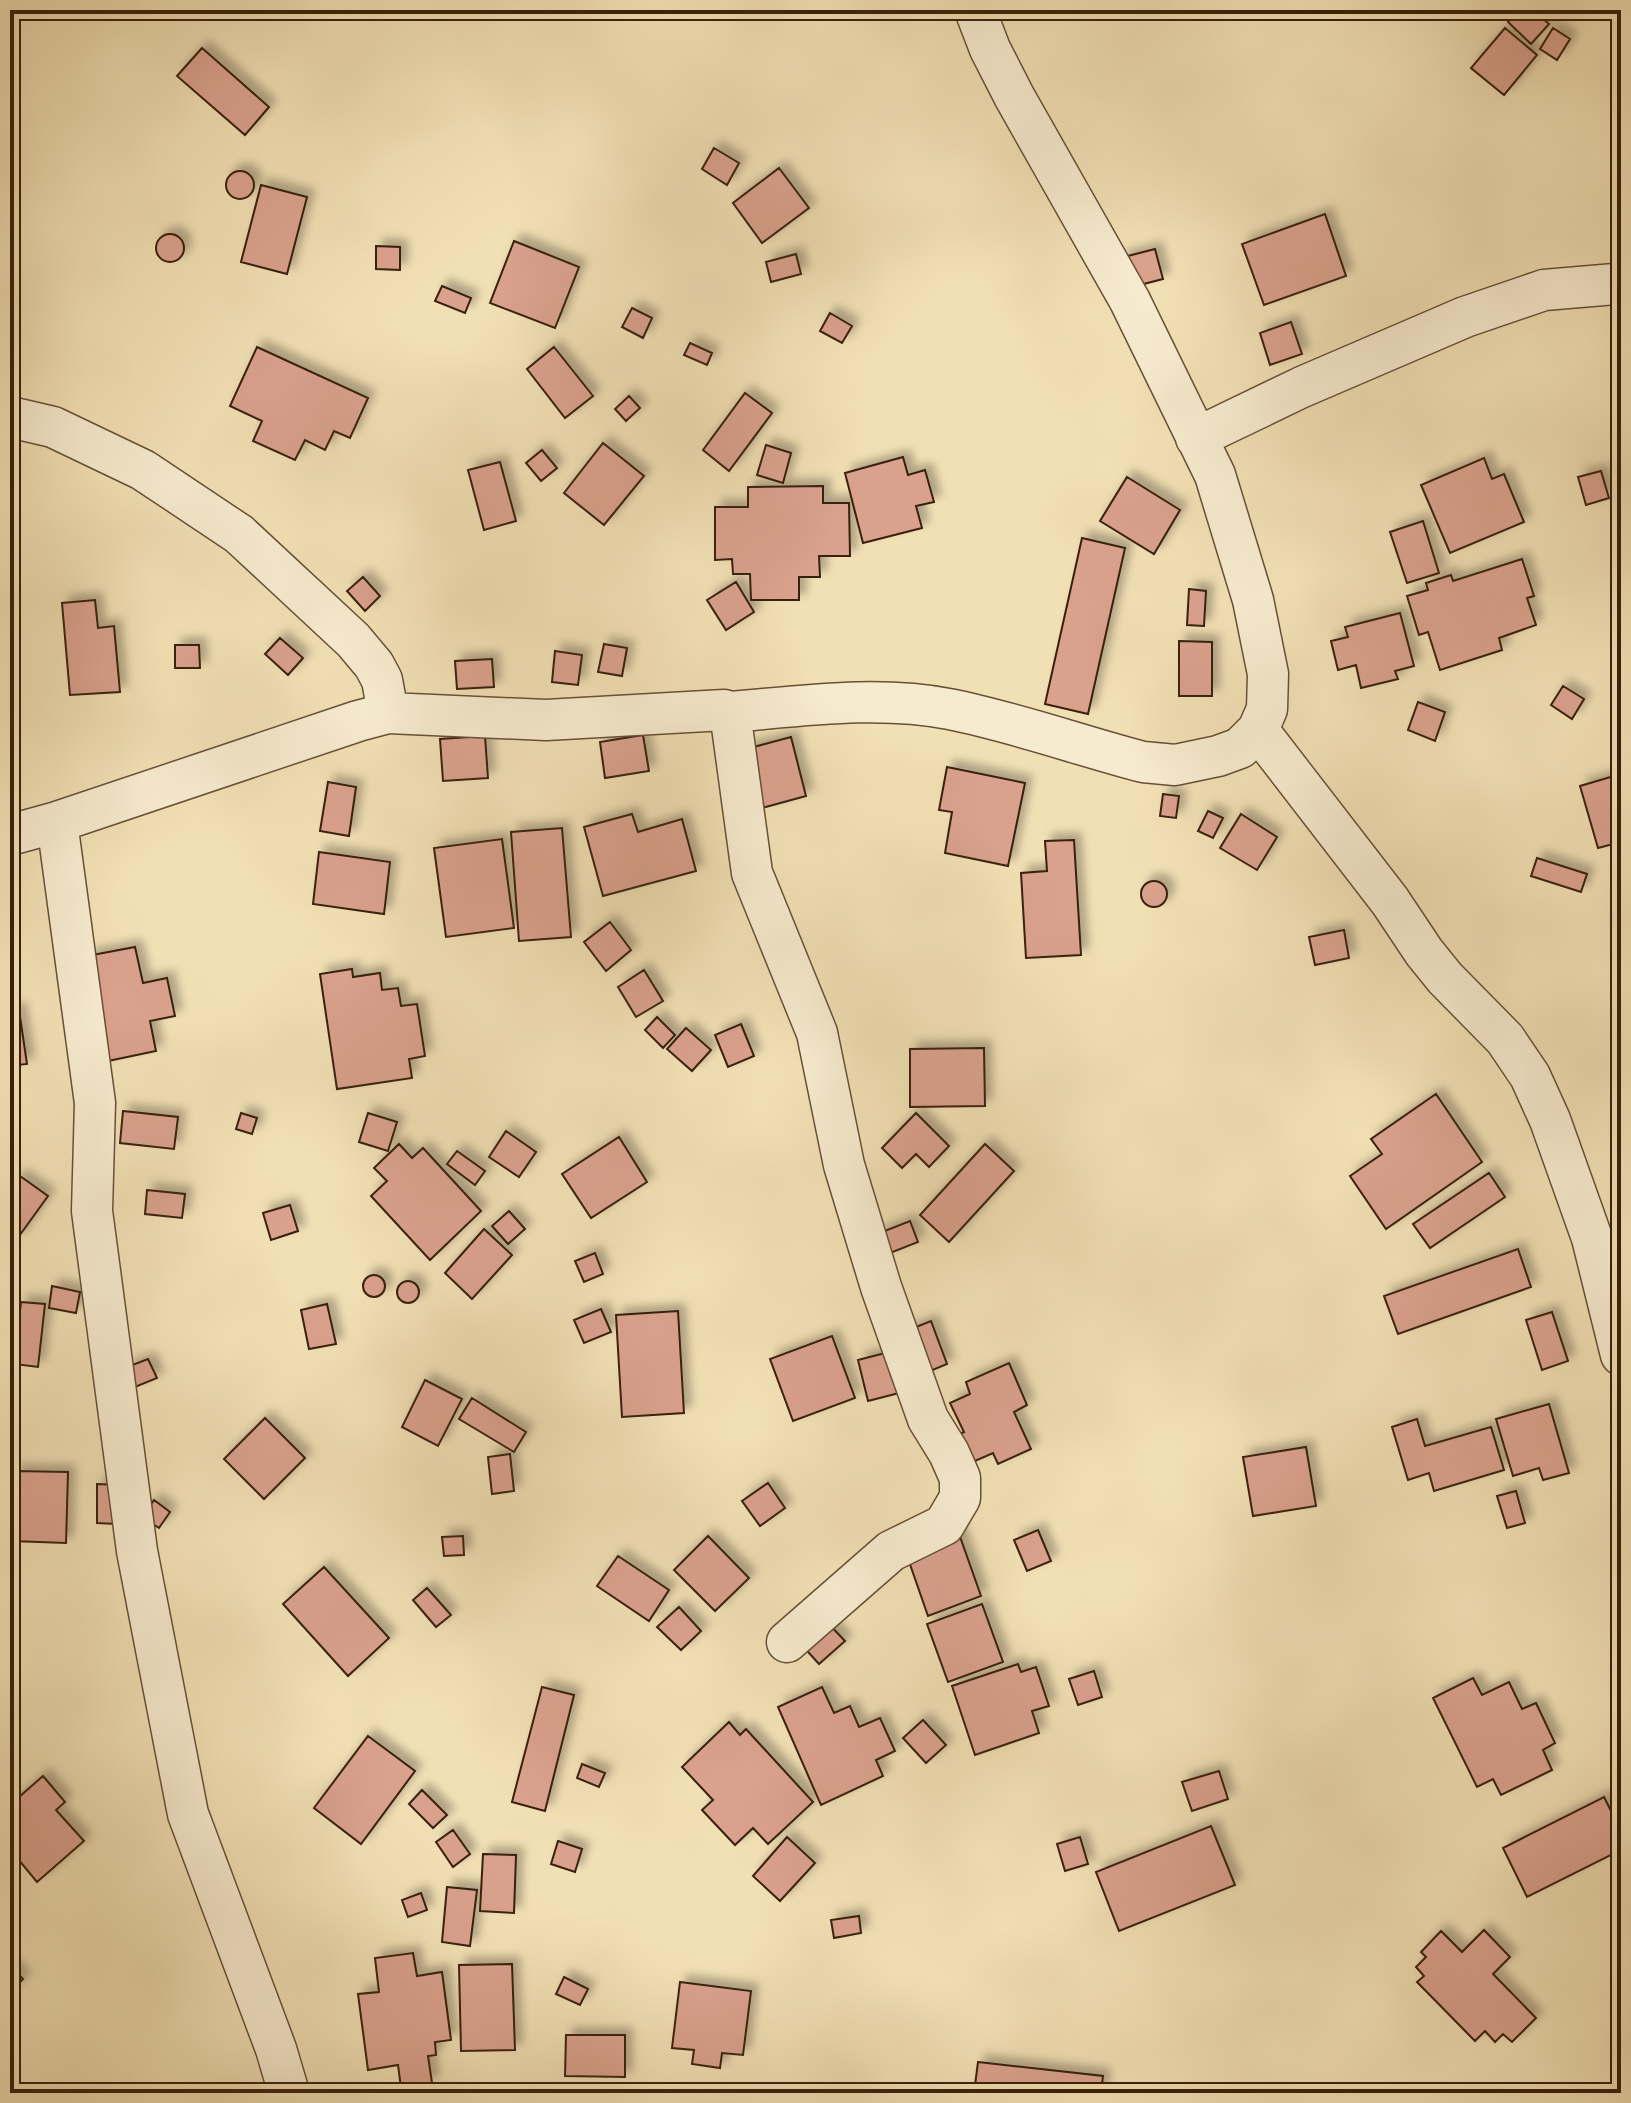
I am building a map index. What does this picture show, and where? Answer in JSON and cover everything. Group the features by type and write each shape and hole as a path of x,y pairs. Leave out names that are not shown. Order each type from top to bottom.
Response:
{"street":[{"path":"10,835 388,713 546,720 900,703 948,709 1143,762 1175,765 1240,748 1258,730 1267,709 1268,674 1253,600 1215,475 1130,301 1014,96 990,49 975,10"},
{"path":"1196,438 1302,387 1465,317 1544,290 1621,286"},
{"path":"10,417 53,427 143,470 239,534 353,640 374,665 382,680 388,713"},
{"path":"730,712 752,873 817,1033 844,1165 881,1287 928,1419 960,1478 960,1498 944,1525 891,1551 787,1642"},
{"path":"1258,730 1390,901 1424,952 1505,1039 1530,1076 1550,1120 1592,1238 1621,1355"},
{"path":"57,822 95,1103 92,1211 137,1551 188,1814 276,2049 289,2093"}],"building":[{"path":"1518,10 1534,10 1549,24 1531,44 1508,22"},
{"path":"1505,28 1537,55 1504,95 1471,68"},
{"path":"1553,28 1570,39 1557,60 1540,49"},
{"path":"202,48 269,107 245,135 177,76"},
{"path":"714,148 739,163 727,185 702,169"},
{"path":"779,168 809,208 762,243 733,203"},
{"path":"240,171 250,175 254,185 250,195 240,199 230,195 226,185 230,175"},
{"path":"261,185 307,197 287,274 241,262"},
{"path":"1325,214 1346,276 1264,305 1242,244"},
{"path":"170,234 180,238 184,248 180,258 170,262 160,258 156,248 160,238"},
{"path":"514,241 579,267 555,328 490,303"},
{"path":"376,246 400,247 400,270 376,269"},
{"path":"1155,249 1163,279 1128,288 1120,258"},
{"path":"796,254 801,274 771,282 766,262"},
{"path":"442,286 471,298 465,313 435,301"},
{"path":"632,308 652,318 643,338 622,327"},
{"path":"830,313 852,326 842,343 820,331"},
{"path":"1291,322 1302,354 1270,365 1260,333"},
{"path":"690,343 712,353 707,365 684,355"},
{"path":"257,347 368,398 350,438 334,431 325,450 305,440 295,460 253,441 262,421 230,406"},
{"path":"554,347 593,396 565,418 527,369"},
{"path":"745,393 772,413 729,471 703,450"},
{"path":"629,396 640,408 626,421 615,409"},
{"path":"603,443 644,476 604,525 564,493"},
{"path":"766,445 791,453 783,483 757,475"},
{"path":"542,450 557,468 541,481 526,463"},
{"path":"903,457 908,475 925,470 934,502 916,506 922,528 863,543 845,473"},
{"path":"1484,458 1492,479 1504,474 1524,522 1450,553 1421,485"},
{"path":"500,462 516,521 484,530 468,470"},
{"path":"1601,471 1609,498 1586,505 1578,477"},
{"path":"1127,477 1180,510 1154,554 1100,521"},
{"path":"823,486 823,503 849,503 850,556 819,556 820,577 799,577 799,600 751,600 750,574 733,574 732,559 715,560 715,507 748,507 748,487"},
{"path":"1423,521 1439,573 1407,583 1390,532"},
{"path":"1082,538 1125,548 1088,714 1045,704"},
{"path":"1522,559 1534,596 1527,598 1536,625 1499,638 1502,650 1440,670 1428,632 1419,635 1407,596 1428,590 1426,583 1451,575 1453,581"},
{"path":"363,577 380,596 365,611 347,591"},
{"path":"736,582 754,612 726,630 707,600"},
{"path":"1189,589 1206,591 1204,626 1187,625"},
{"path":"95,600 98,628 114,626 120,692 70,695 62,603"},
{"path":"1400,613 1414,666 1395,671 1398,679 1361,688 1356,665 1338,670 1331,641 1348,637 1345,627"},
{"path":"280,638 303,658 288,675 265,654"},
{"path":"1179,641 1212,642 1212,696 1179,696"},
{"path":"604,644 627,648 622,676 598,672"},
{"path":"175,645 199,645 200,668 175,668"},
{"path":"555,651 582,655 578,685 552,682"},
{"path":"492,659 494,687 457,689 455,661"},
{"path":"1563,686 1584,699 1572,719 1551,705"},
{"path":"1418,702 1445,712 1435,741 1408,730"},
{"path":"643,735 649,771 605,778 600,742"},
{"path":"485,736 488,778 443,781 440,739"},
{"path":"791,737 806,796 762,808 746,749"},
{"path":"947,767 1025,783 1008,866 945,853 952,812 939,810"},
{"path":"1614,776 1621,802 1621,842 1598,848 1580,786"},
{"path":"328,782 356,787 349,836 320,831"},
{"path":"1163,794 1179,796 1176,818 1160,816"},
{"path":"1208,811 1223,818 1213,838 1198,831"},
{"path":"632,814 638,832 682,819 696,871 603,896 584,827"},
{"path":"1241,814 1277,837 1257,870 1220,848"},
{"path":"562,828 571,937 519,941 511,832"},
{"path":"502,839 514,928 446,937 434,848"},
{"path":"1074,840 1081,955 1026,958 1021,873 1047,871 1045,841"},
{"path":"319,852 390,862 384,914 313,904"},
{"path":"1537,858 1587,874 1581,892 1531,876"},
{"path":"1154,881 1163,885 1167,894 1163,903 1154,907 1145,903 1141,894 1145,885"},
{"path":"610,922 631,950 606,971 584,942"},
{"path":"1344,930 1349,958 1315,965 1309,937"},
{"path":"135,947 143,983 167,978 175,1016 150,1021 156,1051 108,1061 87,956"},
{"path":"352,969 353,977 380,973 382,990 398,988 401,1006 417,1004 425,1056 409,1059 412,1078 337,1089 320,974"},
{"path":"644,970 663,1001 636,1017 618,987"},
{"path":"19,1010 27,1064 10,1066 10,1011"},
{"path":"657,1017 675,1035 663,1048 645,1030"},
{"path":"741,1024 754,1056 728,1067 715,1035"},
{"path":"686,1028 711,1050 692,1071 667,1049"},
{"path":"984,1048 985,1106 910,1107 910,1049"},
{"path":"1436,1094 1482,1162 1386,1229 1350,1176 1382,1154 1371,1139"},
{"path":"123,1111 178,1117 174,1149 120,1143"},
{"path":"241,1113 257,1118 252,1134 236,1129"},
{"path":"368,1113 397,1122 388,1151 359,1142"},
{"path":"916,1113 949,1146 929,1167 916,1154 902,1168 882,1148"},
{"path":"506,1131 536,1152 519,1177 489,1157"},
{"path":"619,1137 647,1182 591,1218 562,1174"},
{"path":"399,1144 412,1158 423,1148 481,1211 430,1260 371,1196 387,1181 374,1168"},
{"path":"985,1144 1014,1171 949,1242 920,1215"},
{"path":"457,1151 485,1171 475,1185 447,1164"},
{"path":"1489,1173 1505,1197 1430,1248 1413,1224"},
{"path":"20,1176 48,1196 17,1239 10,1235 10,1190"},
{"path":"147,1190 185,1194 182,1218 145,1214"},
{"path":"290,1205 298,1231 271,1240 263,1213"},
{"path":"509,1211 525,1229 508,1244 492,1226"},
{"path":"910,1221 918,1242 885,1255 877,1234"},
{"path":"484,1229 512,1255 472,1299 445,1273"},
{"path":"1518,1249 1531,1287 1398,1334 1384,1296"},
{"path":"595,1253 603,1274 584,1282 575,1261"},
{"path":"374,1275 382,1278 385,1286 382,1294 374,1297 366,1294 363,1286 366,1278"},
{"path":"408,1281 416,1284 419,1292 416,1300 408,1303 400,1300 397,1292 400,1284"},
{"path":"52,1286 80,1292 76,1313 49,1308"},
{"path":"21,1302 45,1304 38,1367 14,1364"},
{"path":"327,1304 336,1344 309,1349 301,1310"},
{"path":"601,1309 611,1332 584,1343 574,1320"},
{"path":"678,1311 684,1413 622,1417 616,1315"},
{"path":"1552,1312 1568,1361 1542,1370 1526,1320"},
{"path":"931,1321 947,1364 923,1374 906,1331"},
{"path":"832,1336 855,1398 793,1421 770,1359"},
{"path":"889,1352 899,1393 868,1401 858,1360"},
{"path":"148,1359 157,1378 135,1387 127,1367"},
{"path":"1009,1363 1027,1405 1014,1412 1031,1449 998,1464 993,1453 968,1464 956,1436 964,1432 950,1403 970,1394 966,1382"},
{"path":"425,1380 462,1399 438,1446 402,1427"},
{"path":"472,1398 526,1432 514,1452 459,1419"},
{"path":"1549,1404 1569,1473 1543,1480 1539,1468 1513,1476 1496,1419"},
{"path":"265,1418 305,1458 264,1499 224,1459"},
{"path":"1417,1419 1425,1446 1491,1427 1504,1470 1434,1491 1429,1473 1408,1480 1392,1427"},
{"path":"1306,1447 1316,1506 1253,1516 1243,1457"},
{"path":"510,1454 514,1491 492,1494 488,1457"},
{"path":"14,1471 68,1472 66,1543 12,1541"},
{"path":"768,1483 785,1508 760,1526 742,1501"},
{"path":"97,1484 118,1485 117,1524 97,1523"},
{"path":"1516,1491 1525,1523 1507,1528 1497,1496"},
{"path":"154,1500 170,1512 159,1528 142,1517"},
{"path":"1038,1530 1051,1561 1027,1571 1014,1540"},
{"path":"958,1531 981,1596 928,1616 905,1550"},
{"path":"463,1536 464,1555 444,1556 442,1537"},
{"path":"708,1536 749,1578 715,1611 674,1570"},
{"path":"618,1556 669,1590 649,1621 597,1586"},
{"path":"324,1567 389,1638 348,1676 283,1604"},
{"path":"427,1588 451,1615 436,1627 413,1600"},
{"path":"982,1604 1003,1662 948,1682 927,1624"},
{"path":"679,1607 701,1631 681,1650 657,1627"},
{"path":"825,1620 845,1641 819,1664 800,1643"},
{"path":"1018,1664 1021,1672 1036,1667 1049,1706 1032,1711 1039,1733 975,1755 952,1686"},
{"path":"1094,1671 1102,1697 1078,1705 1069,1679"},
{"path":"1473,1678 1482,1695 1509,1682 1522,1709 1536,1703 1555,1743 1543,1750 1552,1770 1501,1795 1493,1779 1477,1787 1433,1698"},
{"path":"542,1687 574,1695 545,1811 512,1802"},
{"path":"822,1687 834,1713 850,1706 859,1727 880,1718 895,1751 876,1760 883,1776 821,1805 778,1707"},
{"path":"923,1720 946,1745 926,1763 903,1738"},
{"path":"729,1722 740,1735 746,1729 813,1802 768,1844 753,1828 735,1845 702,1810 713,1800 682,1767"},
{"path":"368,1736 415,1771 361,1844 314,1808"},
{"path":"582,1764 605,1773 599,1787 577,1778"},
{"path":"1219,1771 1228,1799 1192,1811 1182,1782"},
{"path":"43,1776 65,1802 56,1810 84,1841 37,1882 18,1859 10,1866 10,1805"},
{"path":"422,1790 447,1815 433,1828 409,1804"},
{"path":"1604,1797 1621,1831 1621,1850 1527,1897 1503,1848"},
{"path":"1211,1826 1235,1885 1119,1931 1096,1872"},
{"path":"453,1830 470,1854 453,1867 436,1842"},
{"path":"787,1837 815,1863 780,1901 753,1876"},
{"path":"1080,1837 1088,1864 1065,1871 1057,1844"},
{"path":"558,1841 582,1849 575,1872 551,1864"},
{"path":"483,1854 516,1855 514,1913 480,1911"},
{"path":"447,1887 477,1890 470,1946 442,1942"},
{"path":"421,1893 427,1910 408,1917 402,1900"},
{"path":"859,1916 861,1933 834,1938 831,1920"},
{"path":"1484,1930 1510,1957 1493,1974 1536,2018 1512,2042 1503,2034 1495,2042 1485,2031 1475,2041 1417,1982 1424,1976 1416,1967 1426,1957 1421,1952 1441,1931 1462,1952"},
{"path":"413,1953 417,1976 442,1972 451,2040 435,2042 436,2055 428,2056 432,2083 401,2088 398,2065 368,2070 358,1994 379,1992 375,1958"},
{"path":"512,1964 515,2050 461,2051 459,1965"},
{"path":"10,1965 23,1979 10,1993"},
{"path":"564,1977 588,1989 580,2005 556,1994"},
{"path":"680,1982 751,1991 743,2055 722,2053 720,2068 692,2064 694,2050 672,2048"},
{"path":"566,2035 625,2035 625,2077 565,2076"},
{"path":"978,2062 1103,2076 1101,2093 974,2093"}]}
